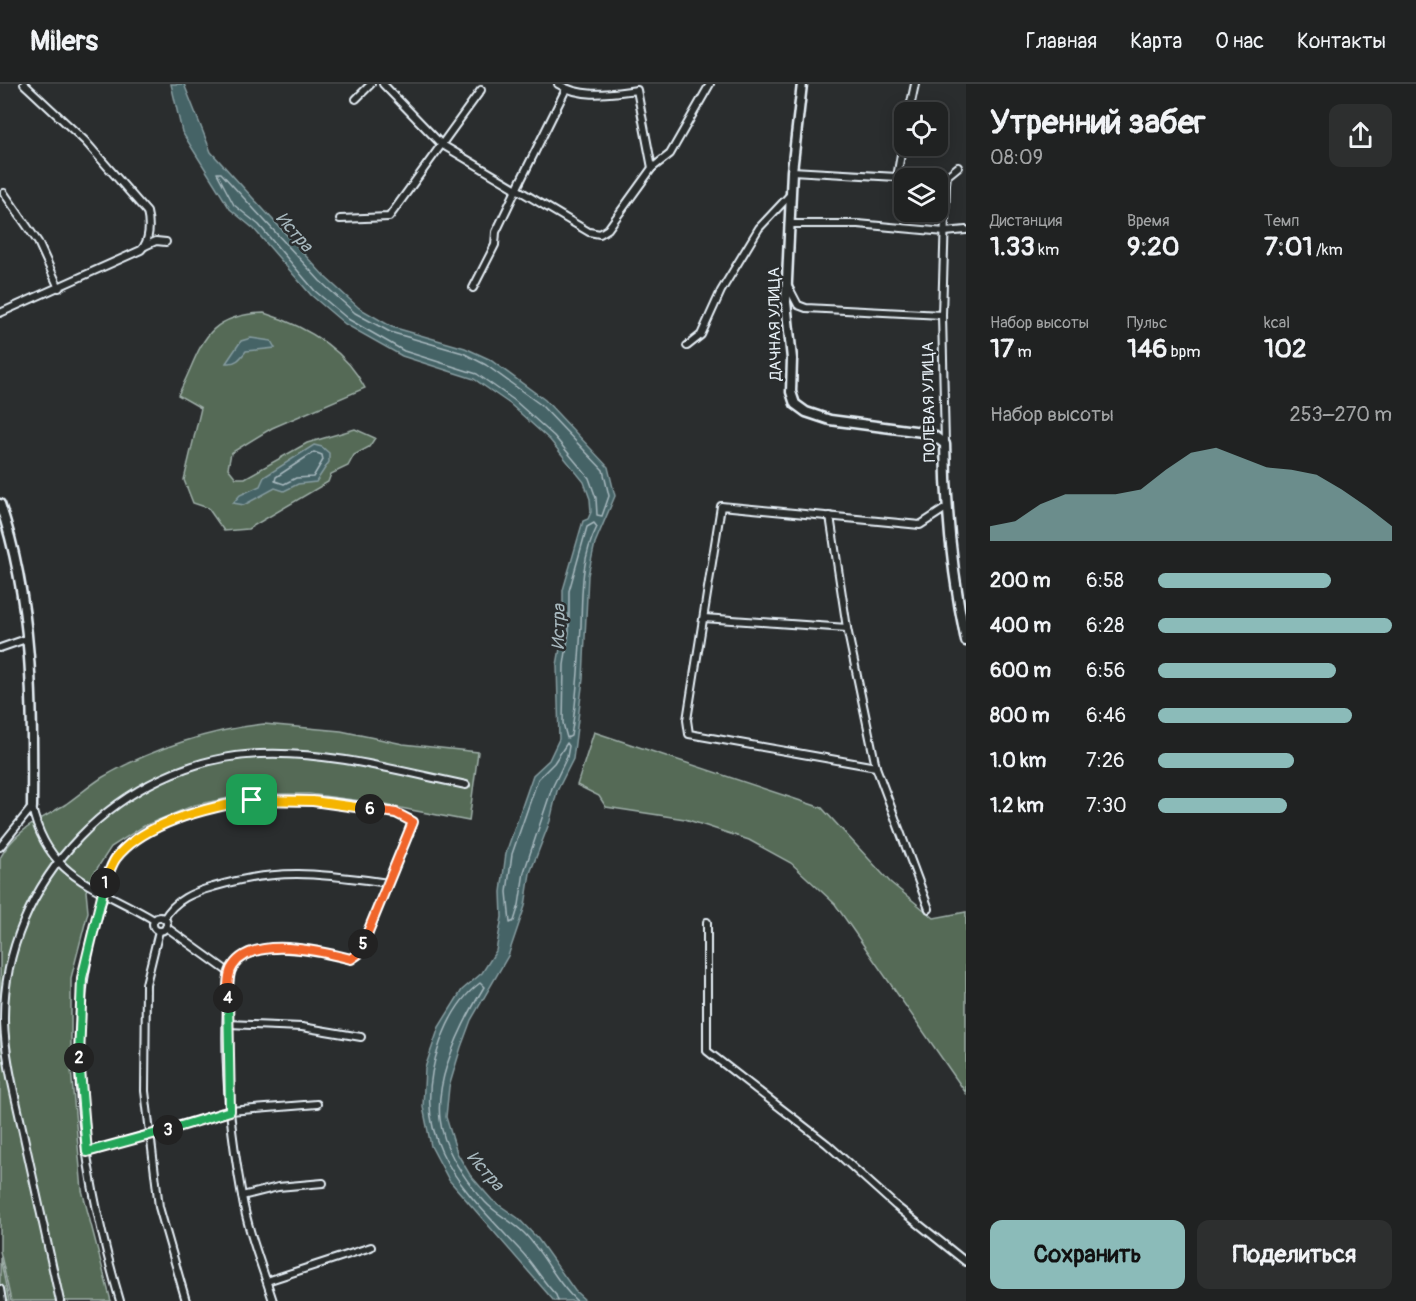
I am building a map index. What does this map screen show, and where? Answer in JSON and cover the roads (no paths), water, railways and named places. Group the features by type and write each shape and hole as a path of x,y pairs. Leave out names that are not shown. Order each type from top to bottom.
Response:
{"street":[{"path":"24,84 85,141 147,212 150,223 145,246"},
{"path":"356,99 371,84"},
{"path":"383,84 441,144 589,232 600,234 608,229 652,168 670,154 710,84"},
{"path":"558,84 566,89 597,95 637,90 652,168"},
{"name":"ДАЧНАЯ УЛИЦА","path":"802,84 790,195 786,284 792,359 791,392 795,404 806,412 830,420 930,433 945,444"},
{"path":"911,102 915,84"},
{"path":"472,288 495,246 496,232 566,89"},
{"path":"340,219 389,217 481,90"},
{"path":"792,171 897,177 901,156"},
{"name":"ПОЛЕВАЯ УЛИЦА","path":"958,167 947,176 942,315 946,508 954,585 966,641"},
{"path":"4,193 38,242 59,288"},
{"path":"687,346 701,335 721,291 759,228 790,195"},
{"path":"789,224 858,224 945,232 966,230"},
{"path":"0,313 131,255 156,241 166,242"},
{"path":"786,284 798,305 806,308 942,315"},
{"path":"0,504 23,590 33,748 32,807 40,838 57,862 90,887 105,892 154,921"},
{"path":"876,767 689,734 687,720 722,506 920,525 946,508"},
{"path":"830,516 847,628 876,767 929,909"},
{"path":"704,618 847,628"},
{"path":"0,648 26,639"},
{"path":"60,1301 16,1101 6,1050 4,1018 7,984 19,934 31,905 57,862 84,831 128,797 160,778 233,756 286,754 326,758 466,785"},
{"path":"120,1301 94,1206 87,1152 78,1030 82,978 105,892 105,884 115,859 136,840 169,822 186,815 252,800 313,801 405,816 413,822 358,954 351,959 300,950 257,948 248,952 232,966 230,973 228,1023 230,1111 242,1196 273,1301"},
{"path":"0,847 32,807"},
{"path":"164,919 174,906 188,896 242,878 295,872 388,883"},
{"path":"154,921 160,917 164,919"},
{"path":"164,919 166,927 230,973"},
{"path":"154,921 154,927 159,931"},
{"path":"707,922 707,1051 827,1144 896,1206 966,1262"},
{"path":"166,927 159,931 146,984 145,1092 159,1207 186,1301"},
{"path":"228,1023 302,1027 361,1037"},
{"path":"87,1152 230,1111 317,1104"},
{"path":"242,1196 278,1187 323,1183"},
{"path":"267,1281 371,1247"},
{"path":"0,1288 3,1301"}],"water":[{"path":"171,84 184,84 211,152 325,277 359,308 392,327 465,348 489,359 545,400 608,467 615,496 595,543 588,575 583,679 573,759 557,791 550,821 530,873 525,906 508,956 471,1020 461,1047 449,1087 446,1117 457,1153 470,1175 492,1200 518,1218 538,1239 575,1291 586,1301 554,1301 449,1180 431,1146 423,1107 425,1068 439,1027 462,990 482,973 496,951 502,917 501,892 506,853 533,775 549,760 559,739 557,665 563,632 563,590 583,521 588,519 591,512 590,499 584,482 550,440 510,404 474,379 402,356 345,324 311,295 254,229 230,209 182,132"},
{"path":"251,338 271,341 275,348 246,351 238,360 226,363 241,341"},
{"path":"314,445 322,447 329,453 329,462 316,482 298,484 284,491 275,488 244,505 233,503 240,495 260,486 264,477"}],"water label":[{"name":"Истра","path":"294,232"},
{"name":"Истра","path":"559,627"},
{"name":"Истра","path":"485,1171"}]}
